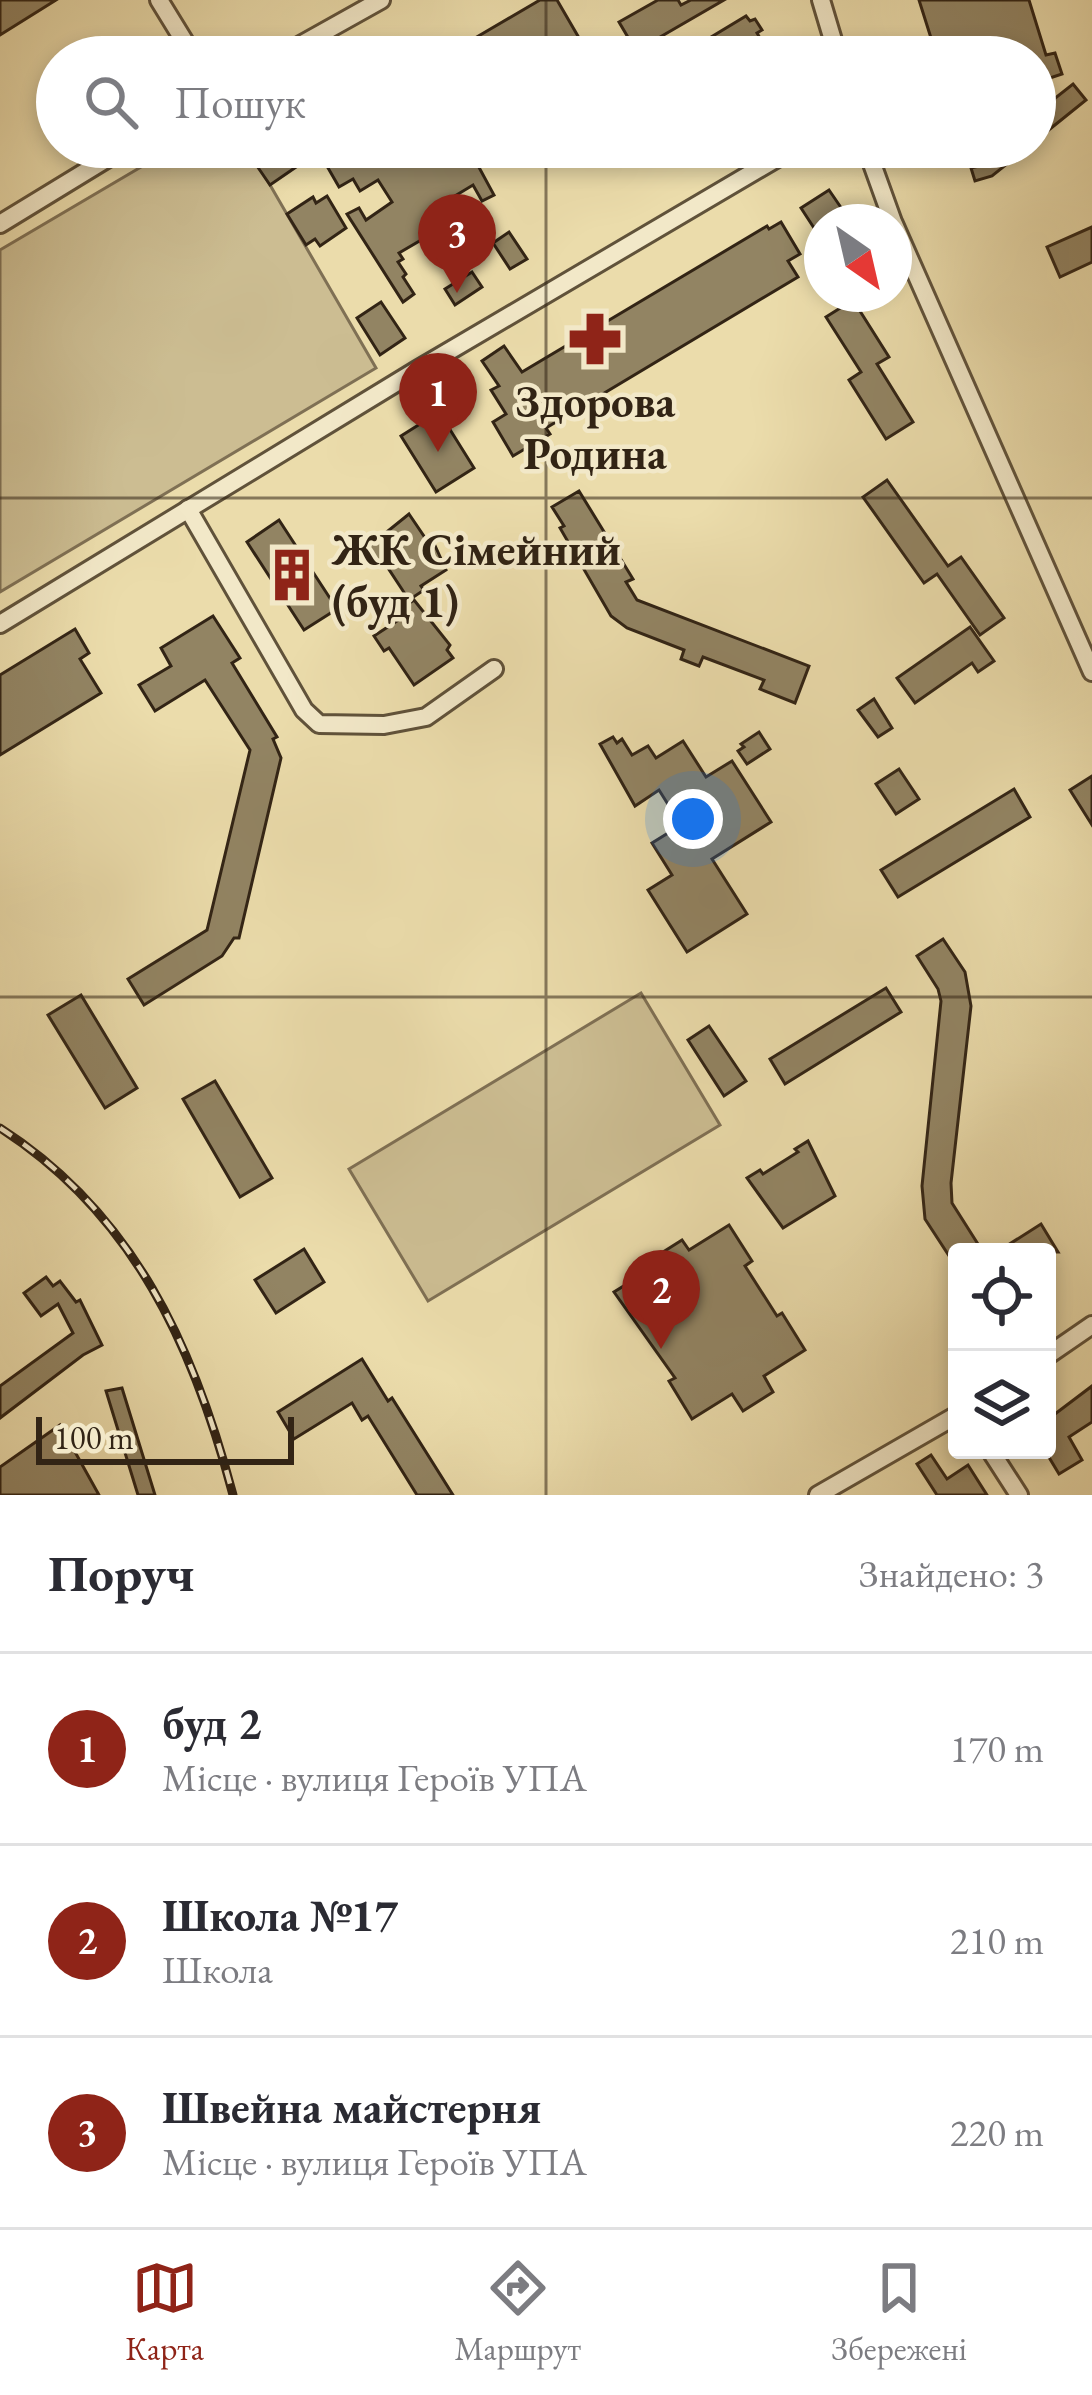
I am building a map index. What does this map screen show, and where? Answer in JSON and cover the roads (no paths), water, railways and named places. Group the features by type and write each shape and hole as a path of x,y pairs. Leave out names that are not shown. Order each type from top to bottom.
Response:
{"street":[{"path":"159,0 181,36"},
{"path":"317,36 381,0"},
{"path":"821,0 832,36"},
{"path":"0,224 92,168"},
{"path":"0,624 761,168"},
{"path":"874,168 887,204"},
{"path":"912,264 1092,673"},
{"path":"188,509 304,710 319,724 384,724 426,717 494,669"},
{"path":"1053,1351 1092,1325"},
{"path":"818,1495 948,1420"},
{"path":"996,1459 1019,1495"}],"railway":[{"path":"0,1128 47,1162 87,1201 152,1288 199,1387 233,1495"}],"place":[{"name":"Швейна майстерня","path":"457,293"},
{"name":"Здорова Родина","path":"595,339"},
{"name":"буд 2","path":"438,452"},
{"name":"ЖК Сімейний (буд 1)","path":"292,575"},
{"name":"Школа №17","path":"661,1349"}]}
